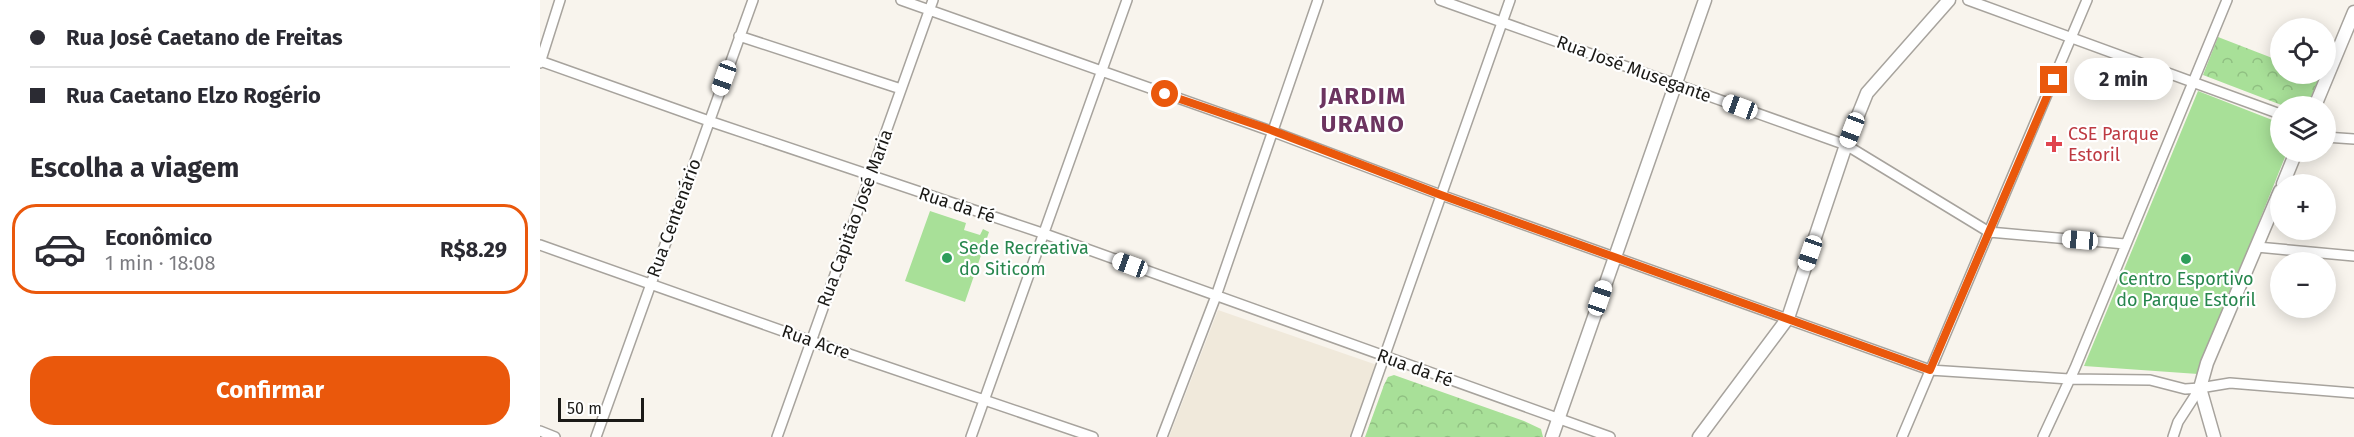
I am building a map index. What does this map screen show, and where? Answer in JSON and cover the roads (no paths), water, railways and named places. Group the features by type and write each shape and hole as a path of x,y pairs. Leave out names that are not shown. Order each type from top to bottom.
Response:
{"street":[{"path":"540,62 560,0"},
{"name":"Rua Centenário","path":"596,437 753,0"},
{"path":"901,0 1271,130 1441,195 1930,370 2069,379 2150,380 2185,389 2230,383 2354,393"},
{"name":"Rua Capitão José Maria","path":"777,437 933,0"},
{"path":"970,437 1045,234 1127,0"},
{"path":"1162,437 1216,296 1271,130 1318,0"},
{"name":"Rua José Musegante","path":"1440,0 1846,146 1989,232 2125,244"},
{"path":"1356,437 1510,0"},
{"path":"1552,437 1705,0"},
{"path":"1698,437 1788,318 1846,146 1867,93 1949,0"},
{"path":"1968,0 2193,80 2270,110"},
{"path":"1902,437 2087,0"},
{"path":"2043,437 2075,368 2227,0"},
{"path":"2319,96 2354,12"},
{"path":"739,36 901,89"},
{"name":"Rua da Fé","path":"540,62 1045,234 1610,437"},
{"path":"2336,138 2354,139"},
{"path":"2173,437 2178,422 2200,388 2207,363 2270,215"},
{"name":"Rua Acre","path":"540,245 811,341 1093,437"},
{"path":"2257,247 2354,256"},
{"path":"2200,388 2214,437"},
{"path":"540,431 555,437"}],"place":[{"name":"CSE Parque Estoril","path":"2054,144"},
{"name":"Sede Recreativa do Siticom","path":"947,258"},
{"name":"Centro Esportivo do Parque Estoril","path":"2186,259"}],"district":[{"name":"JARDIM URANO","path":"1363,110"}]}
